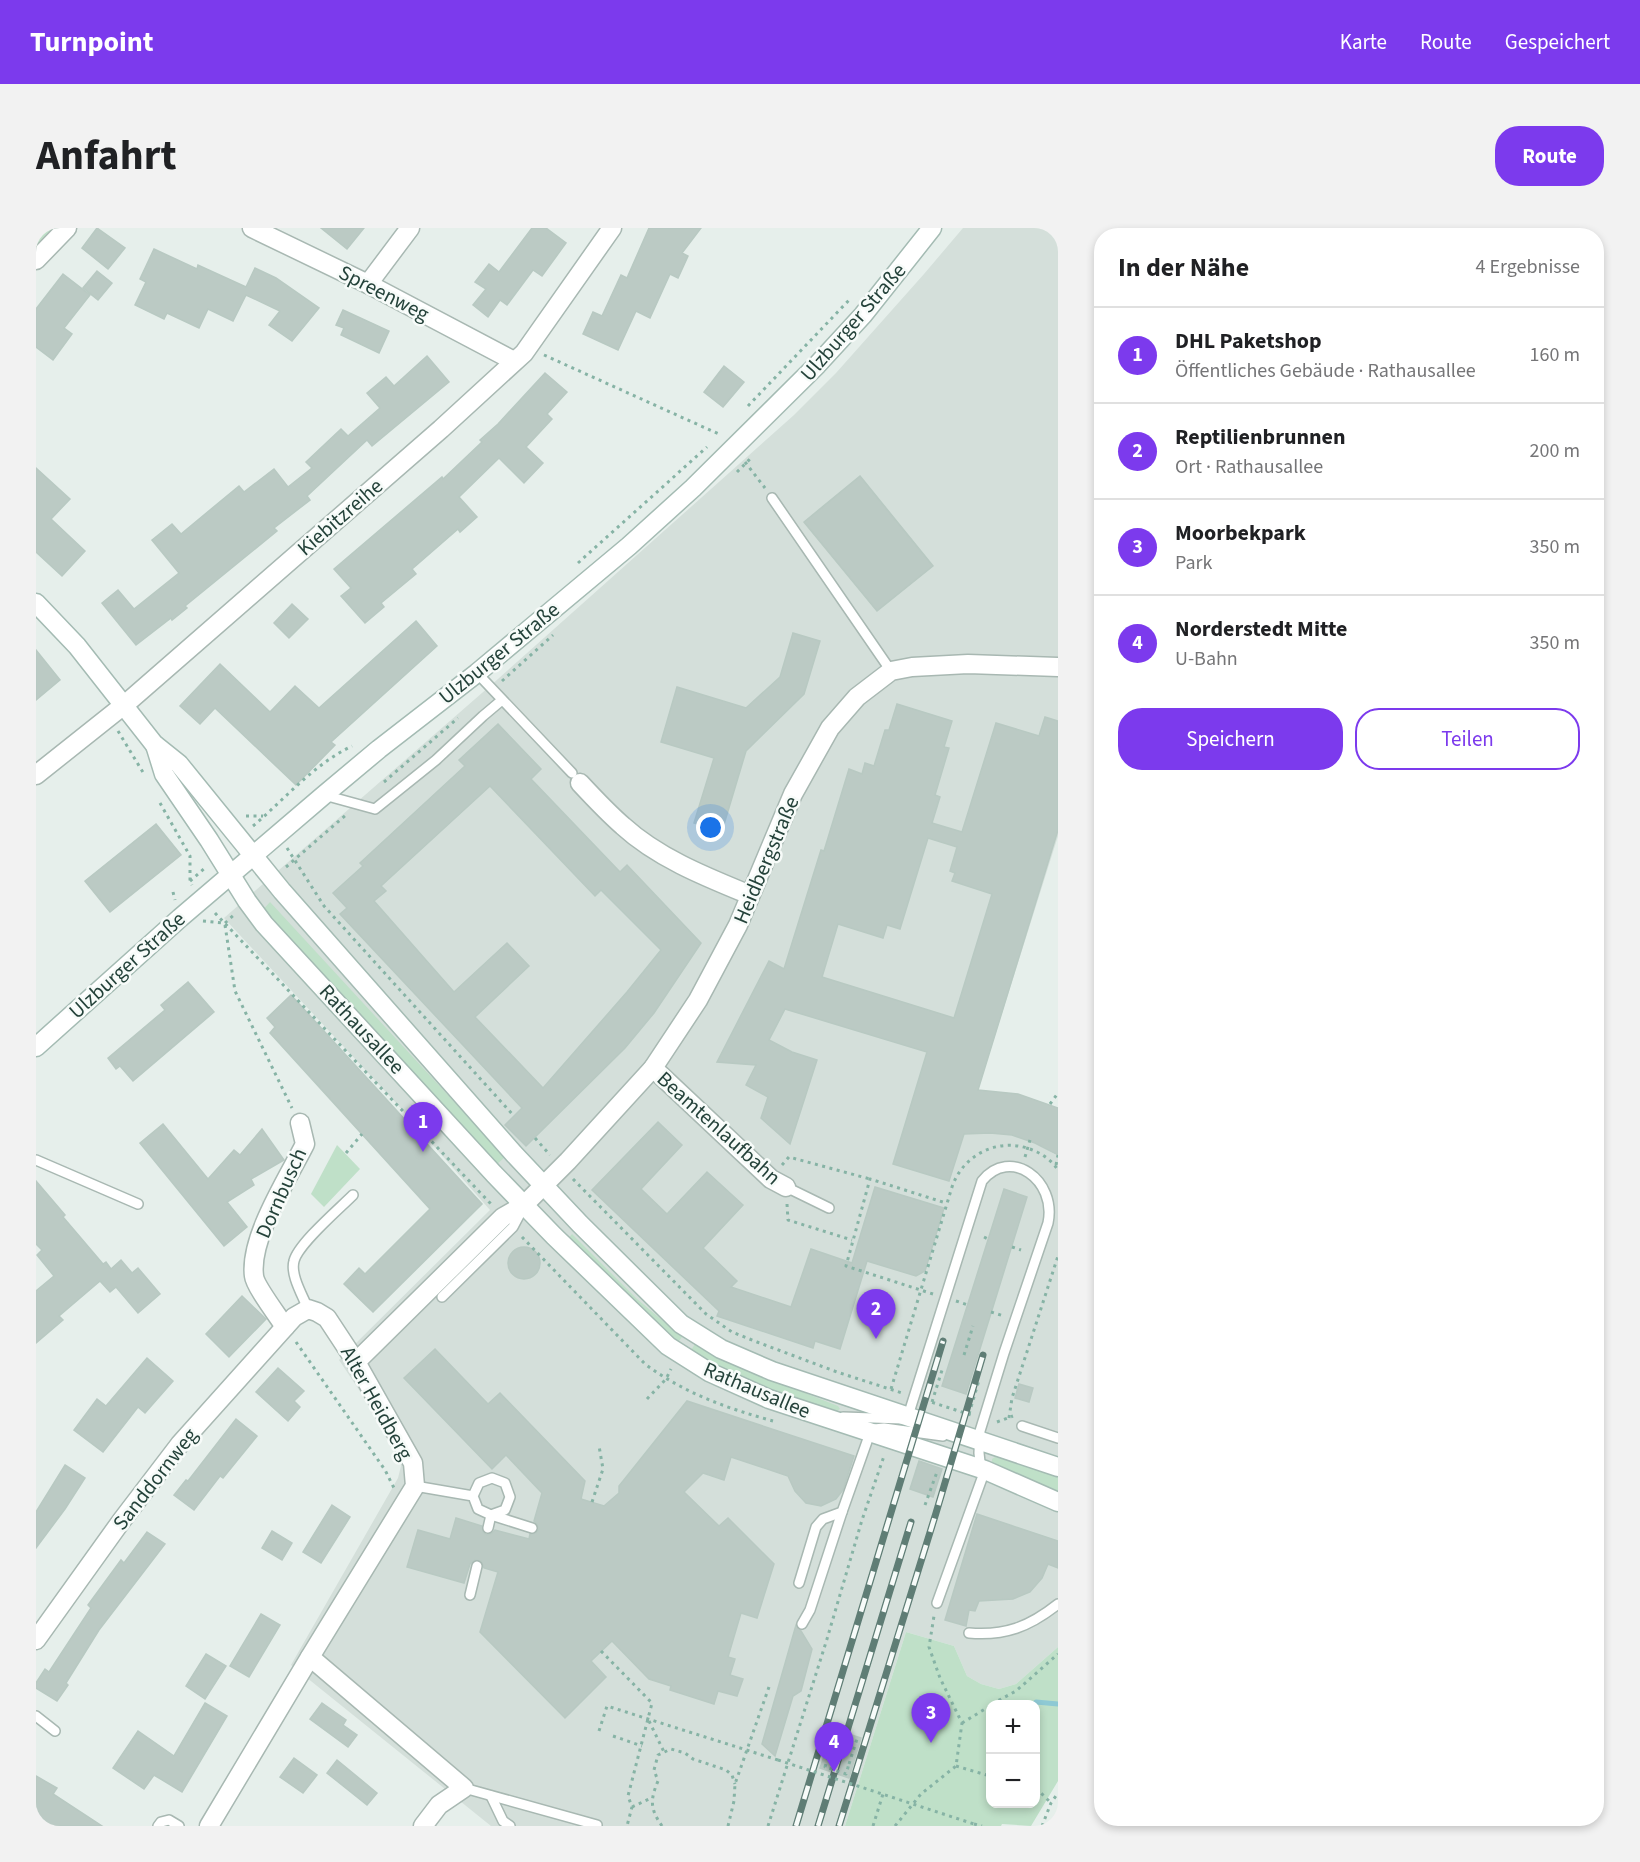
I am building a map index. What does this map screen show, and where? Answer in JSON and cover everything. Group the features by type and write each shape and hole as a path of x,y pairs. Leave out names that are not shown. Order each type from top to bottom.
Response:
{"street":[{"path":"36,260 67,228"},
{"name":"Spreenweg","path":"252,228 368,284 514,361"},
{"path":"368,284 410,228"},
{"name":"Kiebitzreihe","path":"36,776 125,705 441,429 529,348 612,228"},
{"name":"Ulzburger Straße","path":"36,1047 253,855 379,749 477,674 628,546 795,388 863,315 932,228"},
{"path":"36,603 77,646 154,744"},
{"name":"Heidbergstraße","path":"544,1185 653,1068 698,1000 738,925 793,794 830,728 857,698 891,671 912,667 968,664 1058,667"},
{"name":"Rathausallee","path":"154,744 179,764 282,891 514,1154 681,1324 721,1349 772,1371 1058,1467"},
{"name":"Rathausallee","path":"154,744 164,774 264,924 524,1205 674,1350 709,1372 769,1400 820,1416 866,1425 985,1470 1058,1502"},
{"path":"576,778 623,827 653,848 685,867 750,895"},
{"name":"Beamtenlaufbahn","path":"653,1068 778,1183"},
{"name":"Dornbusch","path":"285,1327 254,1278 255,1253 261,1233 305,1144 300,1124"},
{"path":"356,1362 503,1217 524,1205 544,1185"},
{"path":"285,1327 294,1317 308,1309"},
{"name":"Alter Heidberg","path":"209,1826 415,1486 413,1463 356,1362 327,1317 308,1309"},
{"name":"Sanddornweg","path":"36,1640 180,1444 285,1327"},
{"path":"310,1657 464,1788 439,1805 423,1826"}],"lane":[{"path":"772,498 891,671"},
{"path":"477,674 576,778"},
{"path":"324,795 375,809 436,760 502,700"},
{"path":"36,1160 138,1204"},
{"path":"866,1425 903,1419 908,1416 982,1181 993,1171 1002,1167 1021,1170 1038,1179 1045,1188 1050,1206 1048,1223 984,1418 979,1441 980,1461 985,1470 938,1603"},
{"path":"778,1183 829,1208"},
{"path":"308,1309 295,1276 294,1261 302,1247 353,1195"},
{"path":"442,1297 513,1227 524,1205"},
{"path":"802,1624 810,1610 843,1512 866,1425 851,1397"},
{"name":"Rathausallee","path":"866,1425 979,1441"},
{"path":"1022,1426 1058,1438"},
{"path":"491,1515 505,1510 510,1497 505,1483 492,1478 479,1483 473,1496 478,1509 491,1515 532,1528"},
{"path":"415,1486 473,1496"},
{"path":"800,1583 816,1527 823,1519 843,1512"},
{"path":"488,1528 491,1515"},
{"path":"470,1595 477,1566"},
{"path":"969,1633 991,1635 1008,1631 1029,1624 1058,1604"},
{"path":"36,1716 55,1731"},
{"path":"464,1788 597,1826"},
{"path":"491,1796 503,1821 510,1826"},
{"path":"158,1826 161,1822 169,1820 179,1826"}],"path":[{"path":"744,410 857,292"},
{"path":"529,348 720,435 735,447 772,498"},
{"path":"573,568 720,435"},
{"path":"109,718 144,774"},
{"path":"265,816 311,772 335,755 359,743"},
{"path":"155,794 190,856 190,881"},
{"path":"294,859 324,906 514,1116"},
{"path":"225,923 235,991 300,1124"},
{"path":"1050,1104 1058,1093"},
{"path":"346,1153 362,1134"},
{"path":"535,1138 706,1314 732,1332 837,1372 891,1389 955,1178 974,1156 992,1148 1013,1145 1028,1147 1041,1154 1057,1168"},
{"path":"1028,1147 1030,1140"},
{"path":"1057,1168 1058,1155"},
{"path":"852,1240 788,1220 778,1183 789,1157 946,1203"},
{"path":"870,1179 846,1266 945,1298"},
{"path":"1012,1247 1020,1250"},
{"path":"1009,1418 1012,1398 1058,1256"},
{"path":"991,1312 1000,1315"},
{"path":"964,1355 973,1326"},
{"path":"285,1327 385,1470 397,1494 398,1513"},
{"path":"932,1402 943,1367"},
{"path":"969,1414 980,1380"},
{"path":"946,1406 984,1418"},
{"path":"592,1502 603,1469 598,1446"},
{"path":"768,1826 862,1520 885,1453"},
{"path":"925,1505 935,1477"},
{"path":"895,1826 921,1794 956,1766 962,1723 940,1678 929,1647 938,1603"},
{"path":"601,1651 652,1703 628,1796 632,1807 627,1826"},
{"path":"999,1700 1016,1690 1058,1654"},
{"path":"728,1826 735,1785 769,1687"},
{"path":"599,1731 607,1706 982,1826"},
{"path":"962,1723 986,1708"},
{"path":"649,1719 664,1752"},
{"path":"841,1730 837,1729 825,1767 835,1771 846,1774 858,1736"},
{"path":"613,1736 643,1746"},
{"path":"662,1826 657,1819 651,1798 658,1781 654,1770 658,1755 671,1749 685,1753 693,1759 726,1770 732,1775 735,1785"},
{"path":"956,1766 986,1775"},
{"path":"833,1778 835,1771"},
{"path":"1040,1791 1051,1803"},
{"path":"1042,1826 1051,1803 1058,1793"},
{"path":"873,1826 883,1796"},
{"path":"632,1807 651,1798"}],"shaded area":[{"path":"963,228 1058,228 1058,836 964,1134 981,1132 1012,1135 1035,1143 1058,1156 1058,1647 1016,1684 999,1689 981,1684 967,1676 954,1646 906,1632 845,1826 491,1826 291,1665 398,1478 401,1466 396,1445 339,1360 490,1210 396,1103 224,918 498,679 794,415 836,373"}],"green space":[{"path":"36,228 59,228 36,249"},
{"path":"270,902 505,1157 496,1165 261,912"},
{"path":"337,1145 360,1169 324,1207 311,1194"},
{"path":"572,1234 637,1299 682,1337 675,1346 566,1241"},
{"path":"695,1344 729,1363 838,1406 840,1409 837,1411 817,1407 742,1380 688,1355"},
{"path":"995,1457 1058,1477 1058,1492 1003,1472 992,1462"},
{"path":"906,1632 954,1646 967,1676 981,1684 999,1689 1016,1684 1058,1647 1058,1781 1031,1826 1002,1824 1001,1826 845,1826"}],"building":[{"path":"97,228 125,248 108,269 82,248"},
{"path":"321,228 364,228 347,249"},
{"path":"532,228 546,228 566,243 542,276 533,270 507,305 500,300 488,317 473,305 486,289 475,282 489,264 499,272"},
{"path":"649,228 701,228 682,253 688,256 678,278 670,274 650,318 636,311 618,350 583,334 593,312 602,316 621,275 627,278"},
{"path":"154,249 197,269 198,265 246,287 255,268 276,278 319,308 292,341 269,325 280,311 246,295 233,321 208,309 199,328 167,313 164,319 135,305 146,282 140,279"},
{"path":"97,271 112,283 98,300 83,288"},
{"path":"63,274 90,295 64,328 72,334 53,360 36,347 36,309"},
{"path":"343,310 389,331 379,353 341,335 344,328 336,325"},
{"path":"427,356 449,382 372,446 367,440 307,496 310,500 274,528 277,531 185,606 187,608 136,645 102,603 118,590 134,609 179,573 152,540 172,524 181,534 239,486 244,492 274,469 288,487 312,468 306,462 341,429 348,436 380,408 367,393 386,377 394,386"},
{"path":"724,366 744,382 723,407 704,392"},
{"path":"545,373 567,392 547,414 552,419 526,447 543,463 524,483 499,458 459,497 477,517 460,532 458,529 412,569 416,574 381,603 384,607 365,623 341,596 351,588 334,569 442,477 443,479 482,442 480,440"},
{"path":"36,468 70,499 51,519 85,551 62,576 36,552"},
{"path":"860,476 933,566 877,611 804,522"},
{"path":"292,604 308,619 289,638 274,623"},
{"path":"416,621 437,646 331,742 335,745 296,785 215,708 200,724 180,706 220,664 270,712 295,686 319,708"},
{"path":"793,633 820,641 804,694 746,751 722,831 694,823 714,758 661,742 677,687 746,708 780,677"},
{"path":"36,650 60,680 36,700"},
{"path":"897,704 952,721 944,747 949,748 935,795 940,797 932,823 962,832 996,723 1039,736 1045,717 1058,721 1058,830 978,1090 1018,1094 1058,1108 1058,1155 1035,1143 1012,1135 964,1134 949,1181 893,1164 927,1052 785,1009 769,1040 792,1052 817,1060 790,1144 761,1118 768,1097 746,1085 756,1065 717,1062 769,961 784,969 849,769 862,774 865,763 874,766 885,730 889,730","holes":["928,838 957,847 950,871 955,873 952,881 992,894 954,1018 822,977 838,924 883,938 887,925 900,929"]},
{"path":"498,724 541,769 531,779 620,872 627,865 701,943 654,1013 625,1048 526,1146 505,1125 522,1108 340,914 347,908 333,893 363,866 360,863 465,766 459,760","holes":["490,786 595,896 601,890 661,950 543,1088 475,1017 529,966 507,943 454,992 374,901 386,891 381,886"]},
{"path":"156,824 181,855 110,912 85,881"},
{"path":"188,982 214,1012 133,1081 120,1066 116,1069 108,1058 165,1010 161,1005"},
{"path":"291,995 482,1204 373,1312 344,1284 359,1268 365,1274 430,1209 270,1033 275,1027 267,1018"},
{"path":"658,1122 682,1145 641,1189 667,1214 707,1172 743,1205 703,1248 737,1281 731,1287 791,1307 811,1249 852,1263 875,1187 944,1208 925,1271 916,1276 867,1261 840,1349 815,1341 813,1348 717,1316 719,1311 592,1190"},
{"path":"163,1124 208,1179 234,1150 240,1155 262,1129 284,1160 251,1179 254,1185 227,1202 247,1227 224,1246 140,1143"},
{"path":"36,1181 103,1264 106,1262 111,1269 121,1260 132,1273 138,1268 160,1294 138,1313 116,1287 110,1292 100,1281 59,1316 63,1320 36,1343 36,1291 54,1276 37,1255 42,1250 36,1244"},
{"path":"1004,1189 1027,1197 966,1394 942,1386"},
{"path":"524,1247 535,1252 540,1263 535,1274 524,1279 513,1274 508,1263 513,1252"},
{"path":"242,1296 266,1319 229,1357 206,1334"},
{"path":"435,1349 488,1404 500,1393 585,1481 581,1499 604,1506 619,1493 619,1486 687,1401 854,1456 843,1490 836,1499 821,1506 806,1503 795,1491 788,1476 731,1457 724,1480 703,1473 684,1492 719,1526 728,1518 774,1564 757,1618 741,1613 728,1657 735,1659 730,1675 743,1679 737,1696 718,1691 714,1704 670,1690 671,1686 649,1679 612,1641 591,1661 606,1677 565,1718 480,1632 498,1572 484,1568 481,1561 475,1560 470,1564 464,1583 407,1567 418,1530 450,1539 456,1518 482,1526 483,1532 487,1535 495,1530 529,1539 530,1534 536,1533 539,1529 534,1521 542,1493 506,1455 492,1469 404,1378"},
{"path":"147,1358 173,1381 145,1413 138,1407 103,1452 74,1430 97,1399 106,1406"},
{"path":"278,1368 304,1391 294,1401 300,1407 288,1421 256,1392"},
{"path":"1019,1384 1033,1388 1029,1402 1015,1398"},
{"path":"236,1419 257,1436 223,1478 220,1476 194,1510 174,1495 186,1480 188,1481"},
{"path":"919,1461 942,1469 933,1497 910,1489"},
{"path":"65,1465 85,1478 36,1548 36,1512"},
{"path":"332,1505 350,1517 321,1563 303,1552"},
{"path":"977,1514 1058,1541 1058,1568 1048,1564 1042,1578 1030,1592 1013,1599 979,1601 975,1611 969,1610 966,1626 945,1620"},
{"path":"272,1531 292,1543 282,1560 262,1548"},
{"path":"147,1532 165,1544 99,1630 57,1701 36,1688 36,1683 45,1669 49,1672 91,1608 88,1605 121,1560 124,1563"},
{"path":"261,1614 280,1625 249,1677 230,1666"},
{"path":"796,1625 812,1649 801,1691 793,1696 775,1756 762,1744"},
{"path":"206,1654 226,1666 205,1699 186,1686"},
{"path":"205,1703 227,1716 182,1792 154,1775 144,1789 113,1768 138,1731 174,1756"},
{"path":"322,1703 346,1720 343,1725 357,1735 348,1747 310,1719"},
{"path":"833,1729 861,1738 849,1778 820,1768"},
{"path":"294,1758 317,1775 303,1793 280,1777"},
{"path":"337,1760 377,1793 367,1805 327,1773"},
{"path":"36,1776 57,1788 53,1794 102,1826 46,1826 36,1820"}],"waterway":[{"path":"1040,1702 1058,1704"}],"railway":[{"path":"796,1826 943,1341"},
{"path":"839,1826 983,1355"},
{"path":"818,1826 911,1522"}],"place":[{"name":"DHL Paketshop","path":"423,1152"},
{"name":"Reptilienbrunnen","path":"876,1339"},
{"name":"Moorbekpark","path":"931,1743"},
{"name":"Norderstedt Mitte","path":"834,1772"}]}
